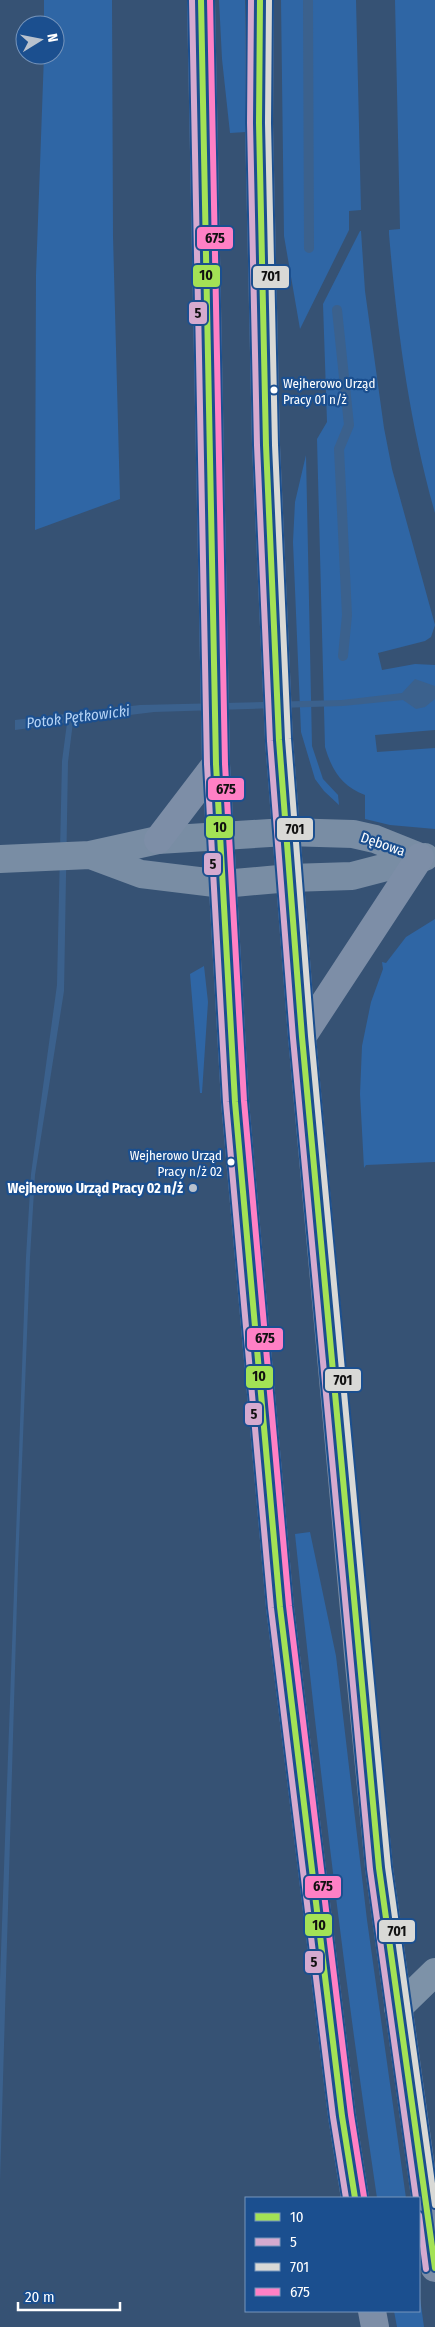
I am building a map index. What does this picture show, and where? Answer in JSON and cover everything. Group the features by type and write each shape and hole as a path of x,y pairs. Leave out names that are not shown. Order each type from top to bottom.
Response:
{"main road":[{"path":"201,0 216,764 235,1102 280,1607 340,2106 355,2197"},
{"path":"260,0 260,123 266,445 278,740 302,1037 379,1868 435,2268"},
{"path":"158,840 216,764"},
{"name":"Dębowa","path":"90,855 158,840 286,832 353,834 375,839 428,858"},
{"path":"0,859 90,855"},
{"name":"Dębowa","path":"90,855 141,874 223,884 290,878 352,876 428,858"},
{"path":"302,1037 428,858"},
{"path":"372,2312 375,2327"}],"street":[{"path":"398,2008 435,1972"}],"shaded area":[{"path":"44,0 112,0 113,236 120,499 35,530 36,275 44,65 65,65 65,15 44,15"},
{"path":"219,0 245,0 246,132 230,133 222,59"},
{"path":"281,0 356,0 361,210 349,211 349,230 300,329 284,236"},
{"path":"395,0 435,0 435,513 418,444 405,375 389,234 389,230 400,229"},
{"path":"360,231 365,291 384,428 392,469 435,625 431,637 425,641 378,653 382,670 415,664 435,665 435,730 375,735 377,752 435,748 435,829 390,825 365,819 365,795 350,787 334,770 325,747 317,439 327,422 323,304"},
{"path":"306,455 312,746 323,779 338,795 339,805 324,791 315,779 301,732 293,542 295,502"},
{"path":"435,919 435,1162 366,1165 364,1168 360,1094 362,1046 371,1002 383,969 382,962 386,963 406,937"},
{"path":"204,966 208,1002 202,1093 200,1093 190,974"},
{"path":"310,1532 336,1656 367,1920 406,2197 377,2197 332,1867 295,1534"},
{"path":"420,2298 424,2327 397,2327 394,2312 420,2312"}],"water":[{"name":"Potok Pętkowicki","path":"415,679 435,686 435,699 425,707 416,709 403,700 343,706 154,712 73,722 68,762 64,991 35,1175 30,1257 18,1566 0,2182 0,1979 26,1257 31,1174 57,985 62,761 67,723 15,730 15,720 140,705 342,700 402,693"}],"waterway":[{"path":"308,0 309,248"},
{"path":"337,310 349,425 339,449 347,615 343,656"}],"transit line":[{"name":"5","path":"192,0 207,764 226,1102 271,1608 333,2117 346,2197"},
{"name":"10","path":"201,0 216,764 235,1102 280,1607 342,2116 355,2197"},
{"name":"675","path":"210,0 225,764 244,1101 289,1606 351,2115 364,2197"},
{"name":"5","path":"251,0 250,123 257,445 270,741 293,1038 370,1869 416,2197"},
{"name":"10","path":"260,0 259,123 266,445 279,740 302,1037 379,1868 435,2268"},
{"name":"701","path":"269,0 268,123 275,445 288,739 311,1036 388,1867 435,2205"},
{"name":"5","path":"420,2223 426,2269"}],"place":[{"name":"Wejherowo Urząd Pracy 01 n/ż","path":"274,390"},
{"name":"Wejherowo Urząd Pracy n/ż 02","path":"231,1162"},
{"name":"Wejherowo Urząd Pracy 02 n/ż","path":"193,1188"}]}
